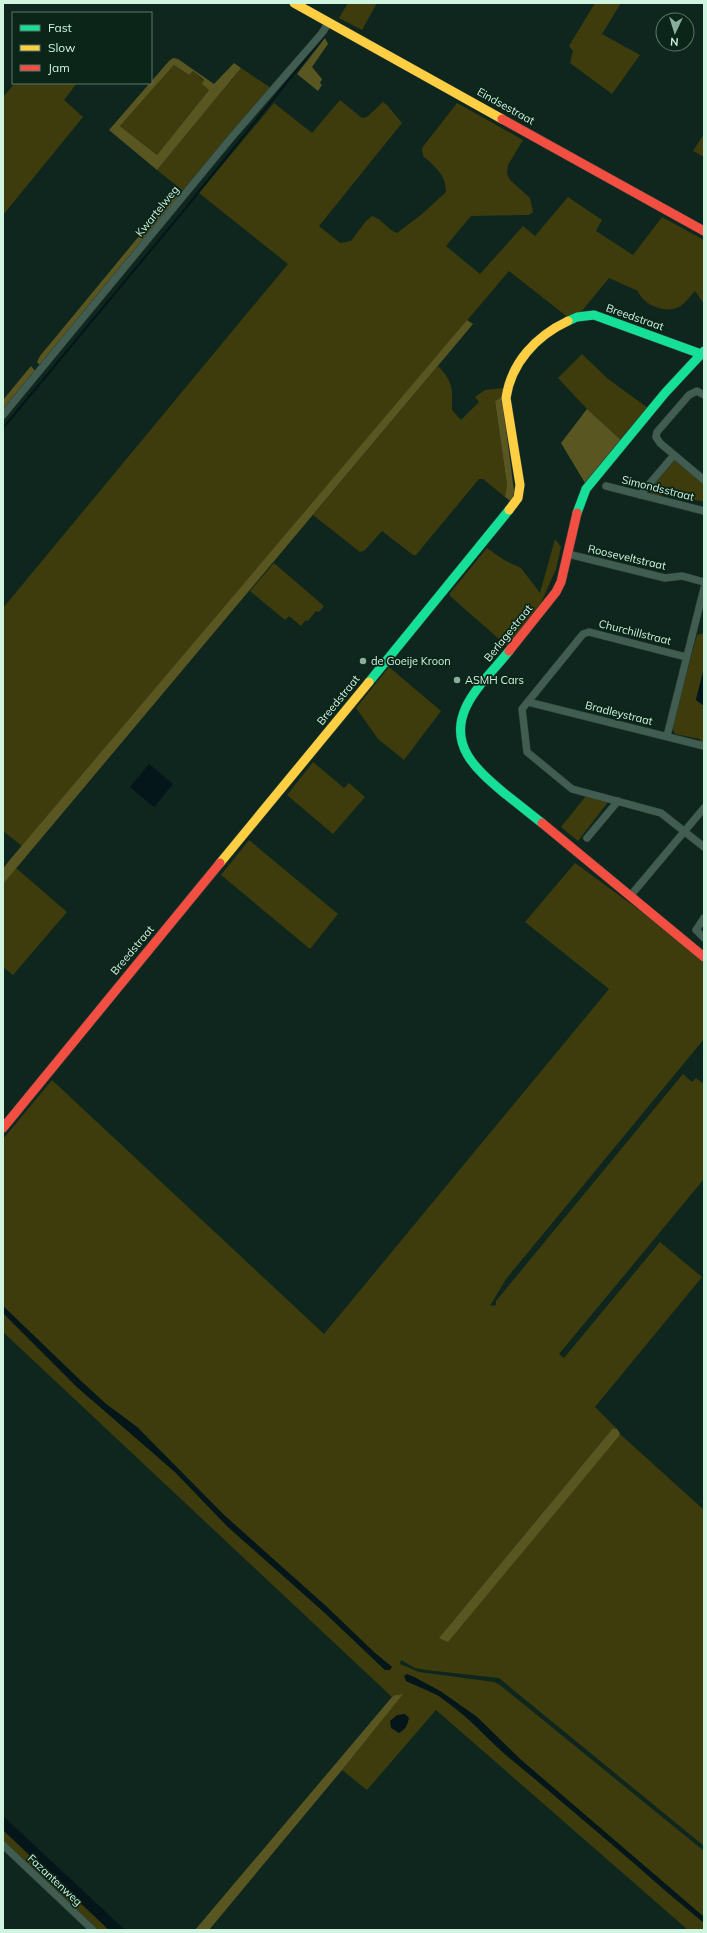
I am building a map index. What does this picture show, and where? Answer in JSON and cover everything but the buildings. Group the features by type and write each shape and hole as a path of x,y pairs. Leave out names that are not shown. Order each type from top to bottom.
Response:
{"street":[{"name":"Eindsestraat","path":"294,3 704,231"},
{"name":"Kwartelweg","path":"3,415 232,138 322,33 329,22"},
{"name":"Breedstraat","path":"3,1128 514,504 518,498 520,485 506,398 506,389 510,377 535,344 566,322 578,317 594,315 703,353"},
{"name":"Berlagestraat","path":"703,353 665,393 586,488 578,512 561,582 551,599 466,705 463,712 460,730 461,740 466,756 471,764 481,774 632,895 704,957"},
{"path":"704,395 697,391 689,395 657,432 657,440 704,480"},
{"path":"640,495 674,455"},
{"name":"Simondsstraat","path":"606,486 704,511"},
{"name":"Rooseveltstraat","path":"568,554 665,578 682,576 704,582"},
{"path":"667,736 704,588"},
{"name":"Churchillstraat","path":"686,657 589,632 583,634 522,709 527,752 572,789 661,812 704,847"},
{"name":"Bradleystraat","path":"528,702 704,746"},
{"path":"587,838 618,801"},
{"path":"632,895 704,808"},
{"path":"704,918 696,930 704,938"},
{"name":"Fazantenweg","path":"3,1846 93,1930"}],"shaded area":[{"path":"348,3 377,3 362,30 339,18"},
{"path":"595,3 621,3 602,34 640,55 612,94 570,63 573,51 569,46"},
{"path":"325,38 328,44 312,67 322,79 320,83 322,85 318,91 297,74"},
{"path":"173,58 178,59 214,84 234,63 241,68 157,170 109,130 149,84 152,84 152,81","holes":["174,65 189,75 193,71 204,80 202,84 209,90 157,155 120,126"]},
{"path":"174,65 189,75 193,71 204,81 209,90 157,155 120,126"},
{"path":"241,68 271,88 186,193 157,170"},
{"path":"14,84 76,84 64,100 83,117 3,215 3,97"},
{"path":"340,100 362,118 367,117 383,102 402,123 319,226 340,243 351,241 366,221 372,216 376,217 390,230 397,233 422,214 446,192 446,186 442,176 436,167 423,156 422,148 457,103 523,140 508,165 507,174 510,180 530,198 533,212 529,215 471,216 446,246 480,274 523,226 535,236 568,197 602,220 596,231 633,255 662,217 704,240 704,304 695,291 679,307 674,309 662,309 650,304 638,291 609,278 577,317 570,319 509,271 22,846 3,831 3,608 288,264 199,193 274,103 312,133"},
{"path":"704,134 704,157 693,151"},
{"path":"176,194 181,198 42,367 37,362 40,356 168,201"},
{"path":"467,320 473,324 3,884 3,869 8,862"},
{"path":"582,354 608,379 648,408 621,440 587,409 558,378"},
{"path":"31,366 37,373 3,415 3,400"},
{"path":"438,366 447,377 451,386 452,410 461,420 479,402 475,397 485,390 503,388 502,397 495,401 507,485 505,497 483,479 479,479 416,555 413,555 382,531 365,550 360,552 313,515"},
{"path":"502,397 514,491 512,502 505,497 507,485 495,401"},
{"path":"587,409 621,440 585,483 561,443"},
{"path":"674,461 677,461 704,484 704,502 662,492 661,497 651,493 650,488"},
{"path":"555,539 561,547 556,569 541,603 507,646 450,596 450,593 487,548 504,560 521,568 540,593"},
{"path":"274,563 324,606 319,612 316,611 308,621 306,620 301,626 289,616 285,620 250,591"},
{"path":"704,633 704,668 696,699 704,706 704,743 700,741 700,739 675,734 672,727 697,635"},
{"path":"389,667 441,711 404,760 378,739 356,708"},
{"path":"704,668 704,706 696,700"},
{"path":"313,762 344,788 349,783 365,797 333,834 287,795"},
{"path":"149,764 173,784 154,807 130,787"},
{"path":"586,796 608,802 578,841 561,827"},
{"path":"249,840 338,914 310,949 221,875"},
{"path":"575,863 661,926 704,962 704,1039 506,1279 490,1306 496,1305 496,1301 683,1074 692,1082 696,1078 704,1084 704,1179 559,1354 564,1358 660,1242 702,1277 595,1407 617,1429 613,1428 439,1638 620,1434 704,1510 704,1846 499,1678 415,1668 401,1660 400,1664 419,1672 494,1682 500,1685 704,1851 704,1917 520,1759 477,1717 440,1691 414,1677 406,1681 439,1696 472,1722 505,1754 602,1834 664,1890 704,1923 704,1930 688,1930 436,1710 367,1790 342,1770 402,1694 392,1697 3,1332 3,1313 77,1387 175,1472 228,1527 325,1613 385,1670 392,1667 224,1515 137,1427 106,1404 3,1306 3,1139 52,1080 324,1334 609,989 525,922"},
{"path":"16,868 67,912 13,975 3,967 3,884"},
{"path":"3,1306 106,1404 137,1427 224,1515 392,1667 390,1670 385,1670 325,1613 228,1527 175,1472 77,1387 3,1313"},
{"path":"613,1428 617,1429 620,1433 619,1436 448,1642 439,1638"},
{"path":"407,1674 440,1691 477,1717 520,1759 704,1917 704,1923 503,1752 459,1711 439,1696 406,1681 404,1676"},
{"path":"403,1694 209,1930 195,1930 392,1697"},
{"path":"405,1714 409,1718 408,1723 405,1729 399,1733 391,1728 390,1721 397,1715"},
{"path":"3,1816 125,1930 109,1930 3,1830"},
{"path":"3,1830 109,1930 98,1930 3,1841"}],"waterway":[{"path":"3,428 180,215 325,35"}],"traffic: fast":[{"path":"568,321 577,317 594,315 701,354"},
{"path":"577,513 586,489 665,393 704,351"},
{"path":"369,682 509,510"},
{"path":"509,651 480,685 466,707 461,721 463,745 468,756 484,775 542,823"}],"traffic: slow":[{"path":"294,3 502,119"},
{"path":"509,510 518,498 520,485 506,398 509,385 513,373 527,352 546,334 568,321"},
{"path":"220,863 369,682"}],"traffic: jam":[{"path":"502,119 704,231"},
{"path":"509,651 556,592 561,582 577,513"},
{"path":"542,823 704,957"},
{"path":"3,1128 220,863"}],"place":[{"name":"de Goeije Kroon","path":"363,661"},
{"name":"ASMH Cars","path":"457,680"}]}
